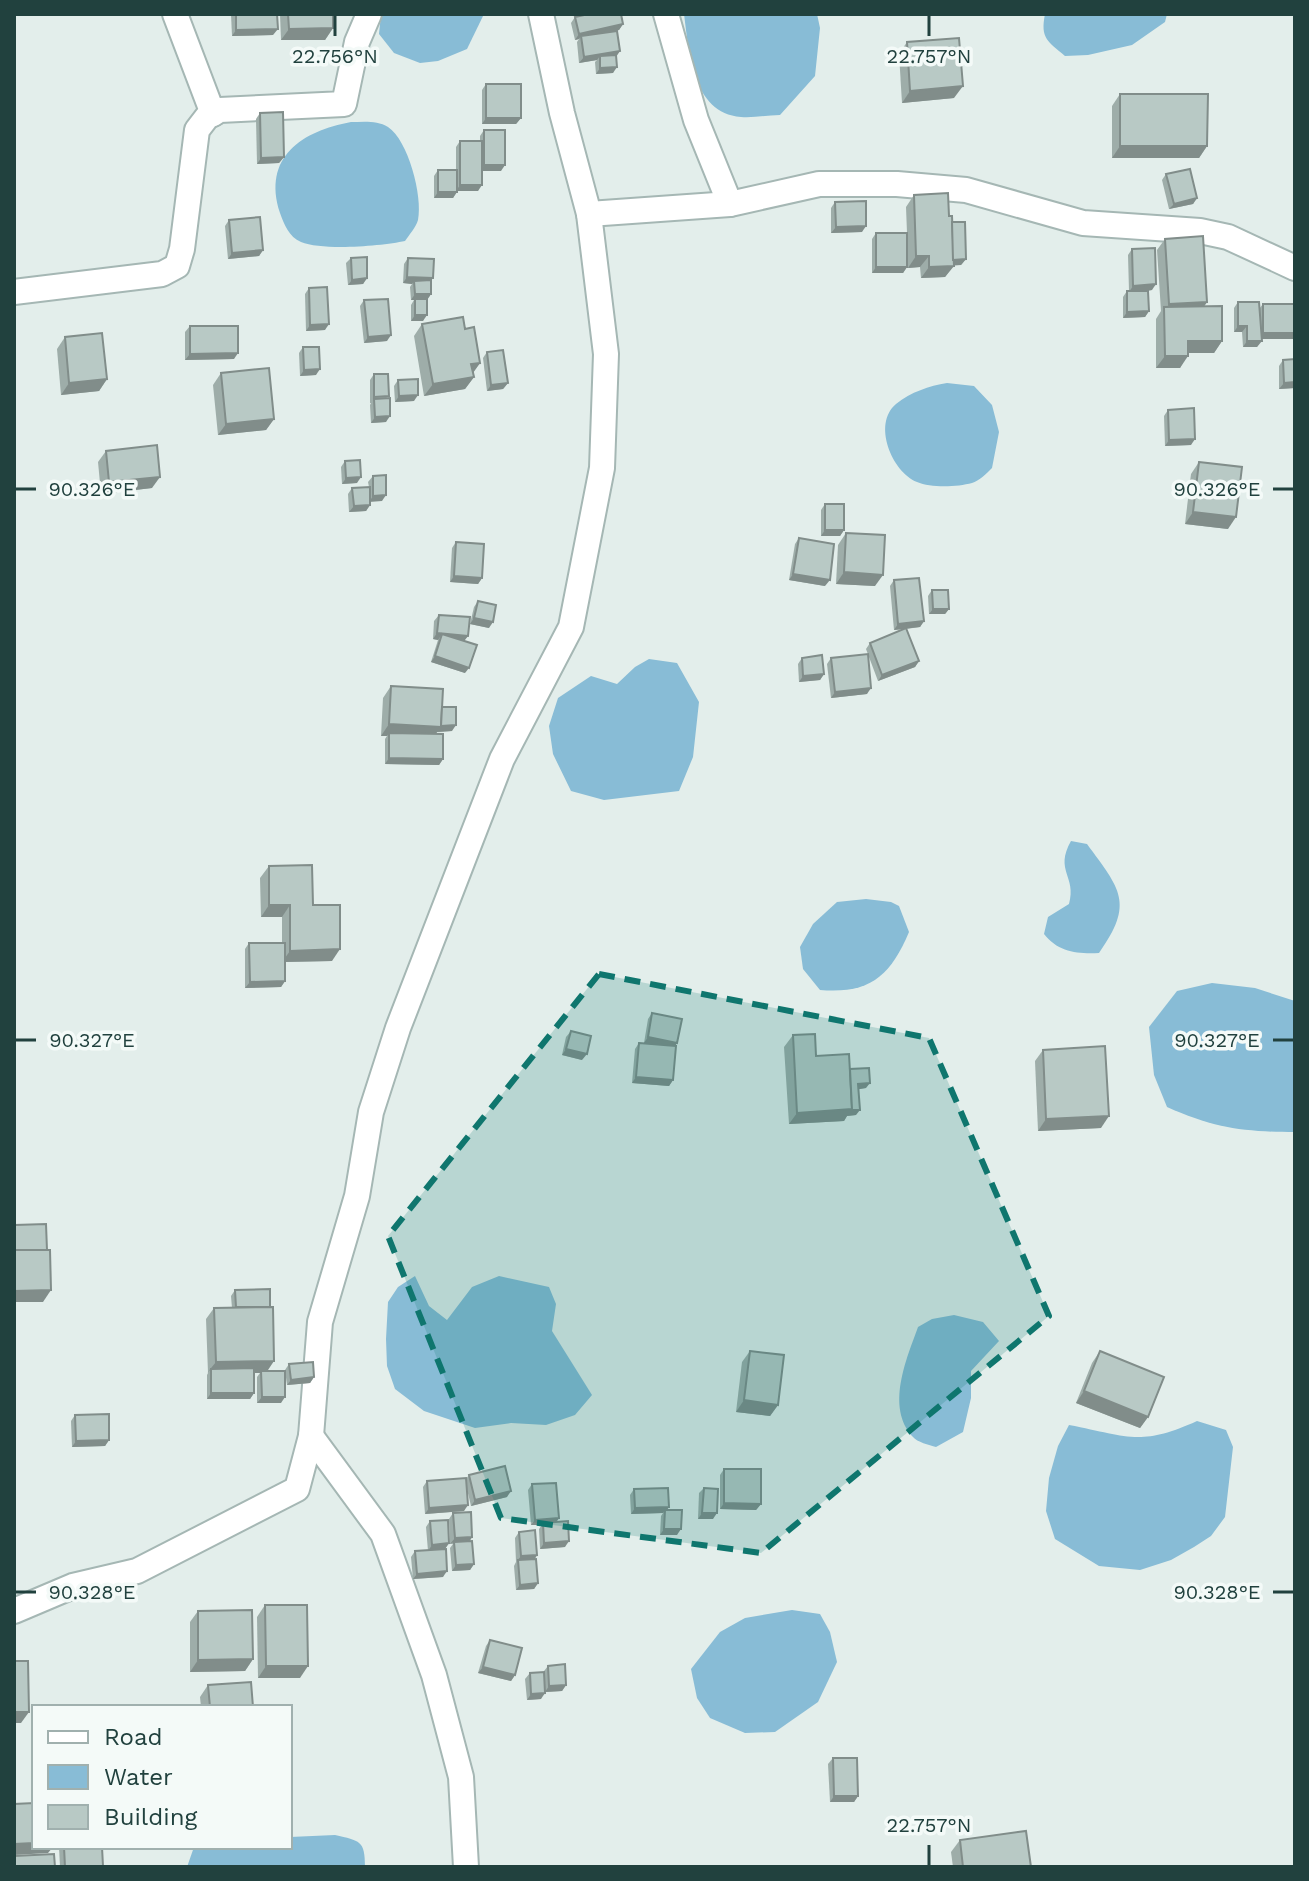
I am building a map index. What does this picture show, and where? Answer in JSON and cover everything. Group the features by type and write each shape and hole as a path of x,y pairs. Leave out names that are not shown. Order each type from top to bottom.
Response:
{"street":[{"path":"175,14 213,114"},
{"path":"14,292 162,274 177,266 182,249 197,130 220,110 344,104 357,42 369,14"},
{"path":"14,1611 73,1586 137,1571 297,1489 311,1436 320,1322 357,1196 371,1112 398,1028 502,759 571,627 602,468 606,354 589,214 562,113 541,14"},
{"path":"666,14 696,120 730,204"},
{"path":"589,214 730,204 819,184 897,184 966,190 1083,223 1200,231 1228,237 1295,268"},
{"path":"311,1436 383,1534 419,1633 434,1675 461,1777 466,1867"}],"highlighted area":[{"path":"599,974 929,1038 1049,1316 761,1553 501,1518 388,1236"}],"water":[{"path":"381,14 484,14 467,49 438,61 420,63 394,53 379,34"},
{"path":"684,14 817,14 820,28 815,76 780,115 741,117 725,113 712,104 696,78"},
{"path":"1045,14 1167,14 1165,22 1132,45 1088,55 1065,56 1047,39"},
{"path":"351,122 375,122 388,127 408,156 416,183 419,210 417,223 405,241 353,247 311,245 293,237 283,221 276,193 277,176 290,150 317,132"},
{"path":"947,383 974,386 992,405 999,432 992,468 972,483 944,486 923,484 908,477 893,458 888,447 886,423 889,413 902,400 920,390"},
{"path":"649,659 677,663 699,702 693,757 679,791 604,800 571,791 553,754 549,726 558,698 591,676 617,684"},
{"path":"1071,841 1087,844 1108,873 1119,897 1117,921 1099,953 1068,951 1055,945 1044,934 1048,917 1069,904 1071,894 1065,860"},
{"path":"866,899 899,906 909,932 902,948 885,971 865,985 837,991 820,990 803,969 800,947 813,924 837,902"},
{"path":"1212,983 1255,988 1295,1001 1295,1132 1230,1127 1200,1120 1167,1107 1154,1075 1149,1027 1177,991"},
{"path":"415,1276 429,1306 447,1320 472,1287 499,1276 549,1287 556,1304 552,1331 592,1395 575,1415 546,1425 511,1423 475,1428 424,1411 395,1389 387,1366 388,1302 398,1287"},
{"path":"954,1315 983,1322 999,1341 971,1371 971,1398 963,1432 936,1447 915,1439 905,1425 900,1412 901,1382 918,1327 932,1319"},
{"path":"1197,1421 1226,1430 1233,1447 1225,1517 1211,1536 1171,1560 1140,1570 1099,1566 1055,1539 1046,1511 1049,1478 1058,1446 1069,1425 1147,1437"},
{"path":"792,1610 820,1614 830,1632 837,1662 818,1702 775,1732 745,1733 710,1718 697,1698 691,1669 720,1632 745,1618"},
{"path":"335,1835 350,1839 362,1847 365,1867 187,1867 193,1849 292,1849 292,1837"}],"building":[{"path":"236,14 277,14 278,29 236,30"},
{"path":"288,14 333,14 333,28 289,29"},
{"path":"621,14 623,24 579,34 575,17"},
{"path":"617,31 620,51 584,57 581,36"},
{"path":"959,38 963,86 910,91 907,42"},
{"path":"616,55 617,67 600,68 600,56"},
{"path":"486,84 521,84 521,118 486,118"},
{"path":"1120,94 1208,94 1207,146 1120,146"},
{"path":"283,112 284,157 261,158 260,113"},
{"path":"484,130 505,130 505,165 484,165"},
{"path":"460,141 482,141 482,185 460,185"},
{"path":"1190,169 1197,198 1174,204 1166,174"},
{"path":"438,170 457,170 457,192 438,192"},
{"path":"948,193 954,266 929,267 929,256 916,256 914,195"},
{"path":"866,201 866,226 836,227 835,202"},
{"path":"260,217 263,250 232,253 229,220"},
{"path":"952,222 965,222 966,259 953,260"},
{"path":"876,233 907,233 907,267 876,267"},
{"path":"1203,236 1207,302 1169,304 1165,239"},
{"path":"1155,248 1156,284 1133,286 1132,249"},
{"path":"367,257 367,278 352,280 351,258"},
{"path":"408,258 434,259 433,278 407,277"},
{"path":"431,280 431,294 415,294 414,281"},
{"path":"327,287 329,324 310,325 309,288"},
{"path":"1127,291 1148,291 1149,311 1127,312"},
{"path":"388,299 391,335 368,337 364,300"},
{"path":"415,299 427,299 427,315 415,315"},
{"path":"1238,302 1259,302 1262,341 1247,341 1247,326 1238,326"},
{"path":"1263,304 1295,304 1295,333 1263,333"},
{"path":"1222,306 1222,341 1188,341 1188,356 1165,356 1164,307"},
{"path":"463,317 465,329 474,327 480,363 471,364 474,377 433,384 422,324"},
{"path":"190,326 238,326 238,353 190,354"},
{"path":"102,333 107,379 69,383 65,337"},
{"path":"303,347 319,347 320,369 304,370"},
{"path":"503,350 508,383 491,385 487,352"},
{"path":"1295,359 1295,382 1284,383 1283,360"},
{"path":"269,368 274,419 226,424 221,373"},
{"path":"374,374 388,374 389,396 374,397"},
{"path":"418,379 418,395 399,396 398,380"},
{"path":"390,398 390,416 375,417 374,399"},
{"path":"1194,408 1195,439 1169,440 1168,410"},
{"path":"157,445 160,477 109,482 106,451"},
{"path":"360,460 361,477 346,478 345,461"},
{"path":"1199,462 1242,467 1236,517 1193,512"},
{"path":"386,475 386,495 373,496 373,476"},
{"path":"370,487 370,505 354,506 352,488"},
{"path":"825,504 844,504 844,530 825,530"},
{"path":"846,533 885,535 883,575 844,572"},
{"path":"799,538 834,544 830,580 793,574"},
{"path":"456,542 484,544 482,578 454,576"},
{"path":"919,578 924,621 898,624 894,580"},
{"path":"932,590 948,590 949,609 933,609"},
{"path":"478,601 496,605 493,622 474,618"},
{"path":"439,615 470,617 468,636 437,633"},
{"path":"906,628 919,661 882,675 870,643"},
{"path":"442,634 477,645 469,668 435,656"},
{"path":"868,654 871,688 835,692 831,658"},
{"path":"822,655 824,674 803,676 802,658"},
{"path":"391,686 443,689 441,727 389,724"},
{"path":"442,707 456,707 456,725 441,726"},
{"path":"389,733 443,734 443,759 389,758"},
{"path":"312,865 313,905 340,905 340,949 290,951 290,905 269,905 269,866"},
{"path":"249,943 285,943 285,981 250,982"},
{"path":"652,1013 682,1019 677,1043 648,1037"},
{"path":"571,1031 591,1036 587,1054 566,1049"},
{"path":"815,1034 816,1056 849,1054 852,1109 797,1113 793,1035"},
{"path":"639,1043 676,1046 673,1080 636,1077"},
{"path":"1105,1046 1109,1116 1046,1119 1043,1050"},
{"path":"869,1068 870,1083 858,1084 860,1110 851,1110 850,1069"},
{"path":"46,1224 47,1250 15,1250 15,1225"},
{"path":"14,1250 50,1250 51,1290 14,1291"},
{"path":"270,1289 270,1307 236,1307 235,1290"},
{"path":"273,1307 274,1361 216,1362 214,1308"},
{"path":"750,1351 784,1355 778,1405 744,1400"},
{"path":"1100,1351 1164,1377 1148,1417 1084,1391"},
{"path":"313,1362 314,1377 291,1380 289,1364"},
{"path":"254,1368 254,1393 211,1393 211,1369"},
{"path":"261,1371 285,1371 285,1397 262,1397"},
{"path":"109,1414 109,1440 76,1441 75,1415"},
{"path":"505,1466 511,1491 475,1500 469,1475"},
{"path":"724,1469 761,1469 761,1504 724,1503"},
{"path":"466,1478 468,1505 429,1508 427,1481"},
{"path":"556,1483 559,1518 535,1520 532,1484"},
{"path":"668,1488 669,1507 635,1508 634,1489"},
{"path":"704,1488 718,1489 717,1513 702,1513"},
{"path":"665,1510 682,1510 681,1529 664,1529"},
{"path":"471,1512 472,1537 455,1538 453,1513"},
{"path":"448,1520 449,1543 432,1545 430,1521"},
{"path":"568,1521 569,1541 544,1543 543,1523"},
{"path":"535,1530 537,1555 521,1556 519,1532"},
{"path":"472,1541 474,1564 456,1565 454,1542"},
{"path":"446,1549 447,1571 417,1574 415,1551"},
{"path":"536,1559 538,1583 520,1585 518,1560"},
{"path":"265,1605 307,1605 308,1666 266,1666"},
{"path":"252,1610 253,1659 198,1660 198,1611"},
{"path":"490,1640 522,1648 515,1675 483,1667"},
{"path":"14,1661 28,1661 29,1712 14,1712"},
{"path":"565,1664 566,1685 549,1686 548,1666"},
{"path":"544,1672 545,1693 531,1694 530,1673"},
{"path":"251,1682 253,1705 210,1705 208,1685"},
{"path":"833,1758 857,1758 858,1796 834,1796"},
{"path":"32,1803 32,1843 14,1844 14,1804"},
{"path":"1026,1831 1031,1867 963,1867 960,1840"},
{"path":"64,1849 102,1849 103,1866 65,1867"},
{"path":"54,1854 55,1867 14,1867 14,1856"}]}
